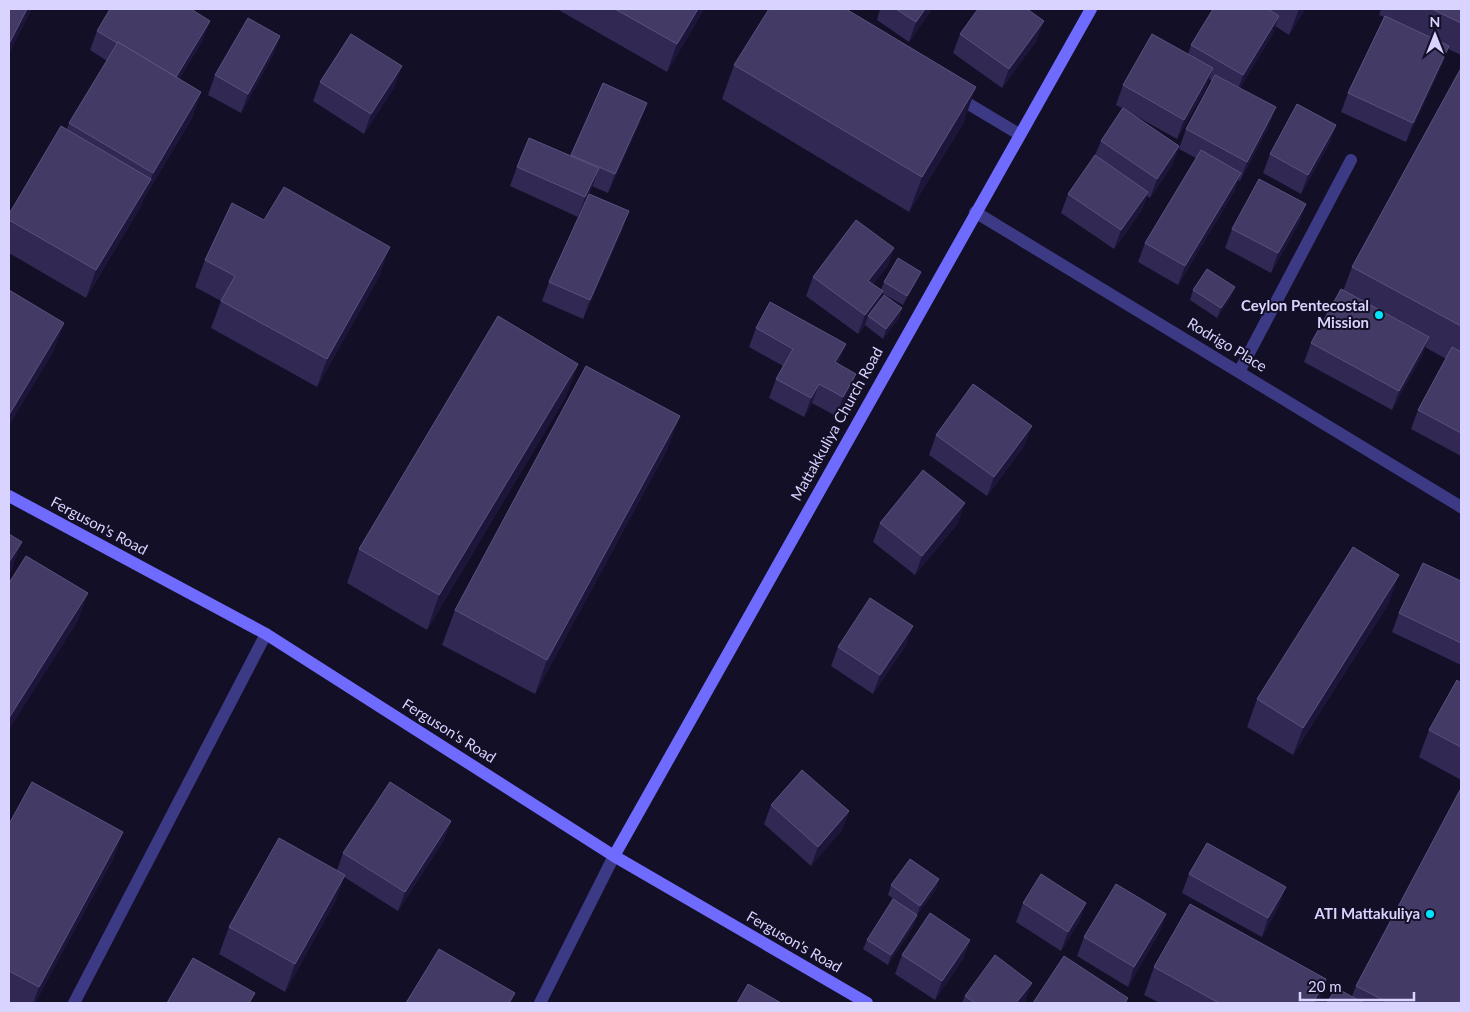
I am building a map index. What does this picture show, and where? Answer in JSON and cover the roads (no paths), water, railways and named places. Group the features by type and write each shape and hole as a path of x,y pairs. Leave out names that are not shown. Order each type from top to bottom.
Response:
{"street":[{"name":"Mattakkuliya Church Road","path":"614,856 1091,9"},
{"path":"943,89 1019,134"},
{"path":"1239,372 1352,160"},
{"name":"Rodrigo Place","path":"975,212 1461,507"},
{"name":"Ferguson's Road","path":"9,496 266,634 614,856 866,1003"},
{"path":"74,1003 266,634"},
{"path":"540,1003 614,856"}],"place":[{"name":"Ceylon Pentecostal Mission","path":"1379,315"},
{"name":"ATI Mattakuliya","path":"1430,914"}]}
